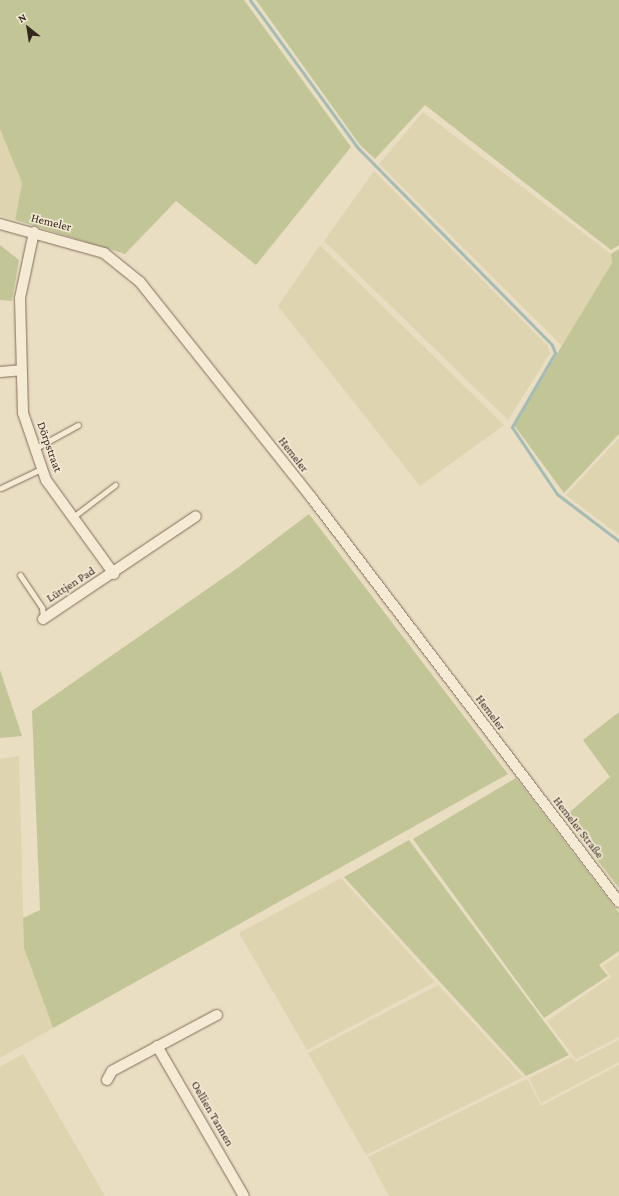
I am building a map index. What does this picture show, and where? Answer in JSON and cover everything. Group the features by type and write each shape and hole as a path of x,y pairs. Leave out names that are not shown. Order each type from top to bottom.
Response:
{"street":[{"name":"Hemeler","path":"0,224 34,232 104,254 140,282 320,509 516,770"},
{"name":"Dörpstraat","path":"34,232 20,298 23,413 41,469 114,574"},
{"path":"0,372 21,370"},
{"path":"114,574 196,516"},
{"name":"Lüttjen Pad","path":"44,619 114,574"},
{"name":"Hemeler Straße","path":"516,770 619,902"},
{"path":"107,1080 112,1070 217,1015"},
{"name":"Oellien Tannen","path":"157,1046 244,1196"}],"lane":[{"path":"34,449 78,425"},
{"path":"1,488 41,469"},
{"path":"73,517 115,485"},
{"path":"20,575 42,608 44,619"}],"shaded area":[{"path":"423,112 611,254 612,263 563,347 379,164"},
{"path":"0,129 22,183 15,220 0,216"},
{"path":"374,171 547,345 550,353 508,420 324,241"},
{"path":"320,245 504,425 420,486 278,306"},
{"path":"619,438 619,535 566,495"},
{"path":"19,756 24,948 53,1028 0,1058 0,759"},
{"path":"341,878 435,982 307,1050 239,933"},
{"path":"619,955 619,1037 576,1059 547,1021 611,977 603,966"},
{"path":"438,985 523,1077 366,1155 308,1053"},
{"path":"619,1040 619,1062 541,1103 529,1078 571,1057 576,1062"},
{"path":"23,1054 105,1196 0,1196 0,1067"},
{"path":"619,1065 619,1196 389,1196 368,1157 527,1079 541,1106"}],"green space":[{"path":"0,0 244,0 351,147 256,265 176,201 125,254 15,220 22,183 0,129"},
{"path":"256,0 619,0 619,245 611,250 425,105 375,159 360,145"},
{"path":"0,245 19,260 12,301 0,300"},
{"path":"619,249 619,434 564,493 514,425 612,263 611,254"},
{"path":"309,514 508,774 53,1028 24,948 23,918 40,910 32,711 236,569"},
{"path":"0,670 22,736 0,738"},
{"path":"619,712 619,888 564,817 610,777 583,740"},
{"path":"516,778 619,913 619,951 599,965 608,976 544,1018 413,839"},
{"path":"409,840 569,1055 526,1076 344,877"}],"waterway":[{"path":"250,0 358,148 552,345 555,353 512,427 557,494 619,541"}]}
